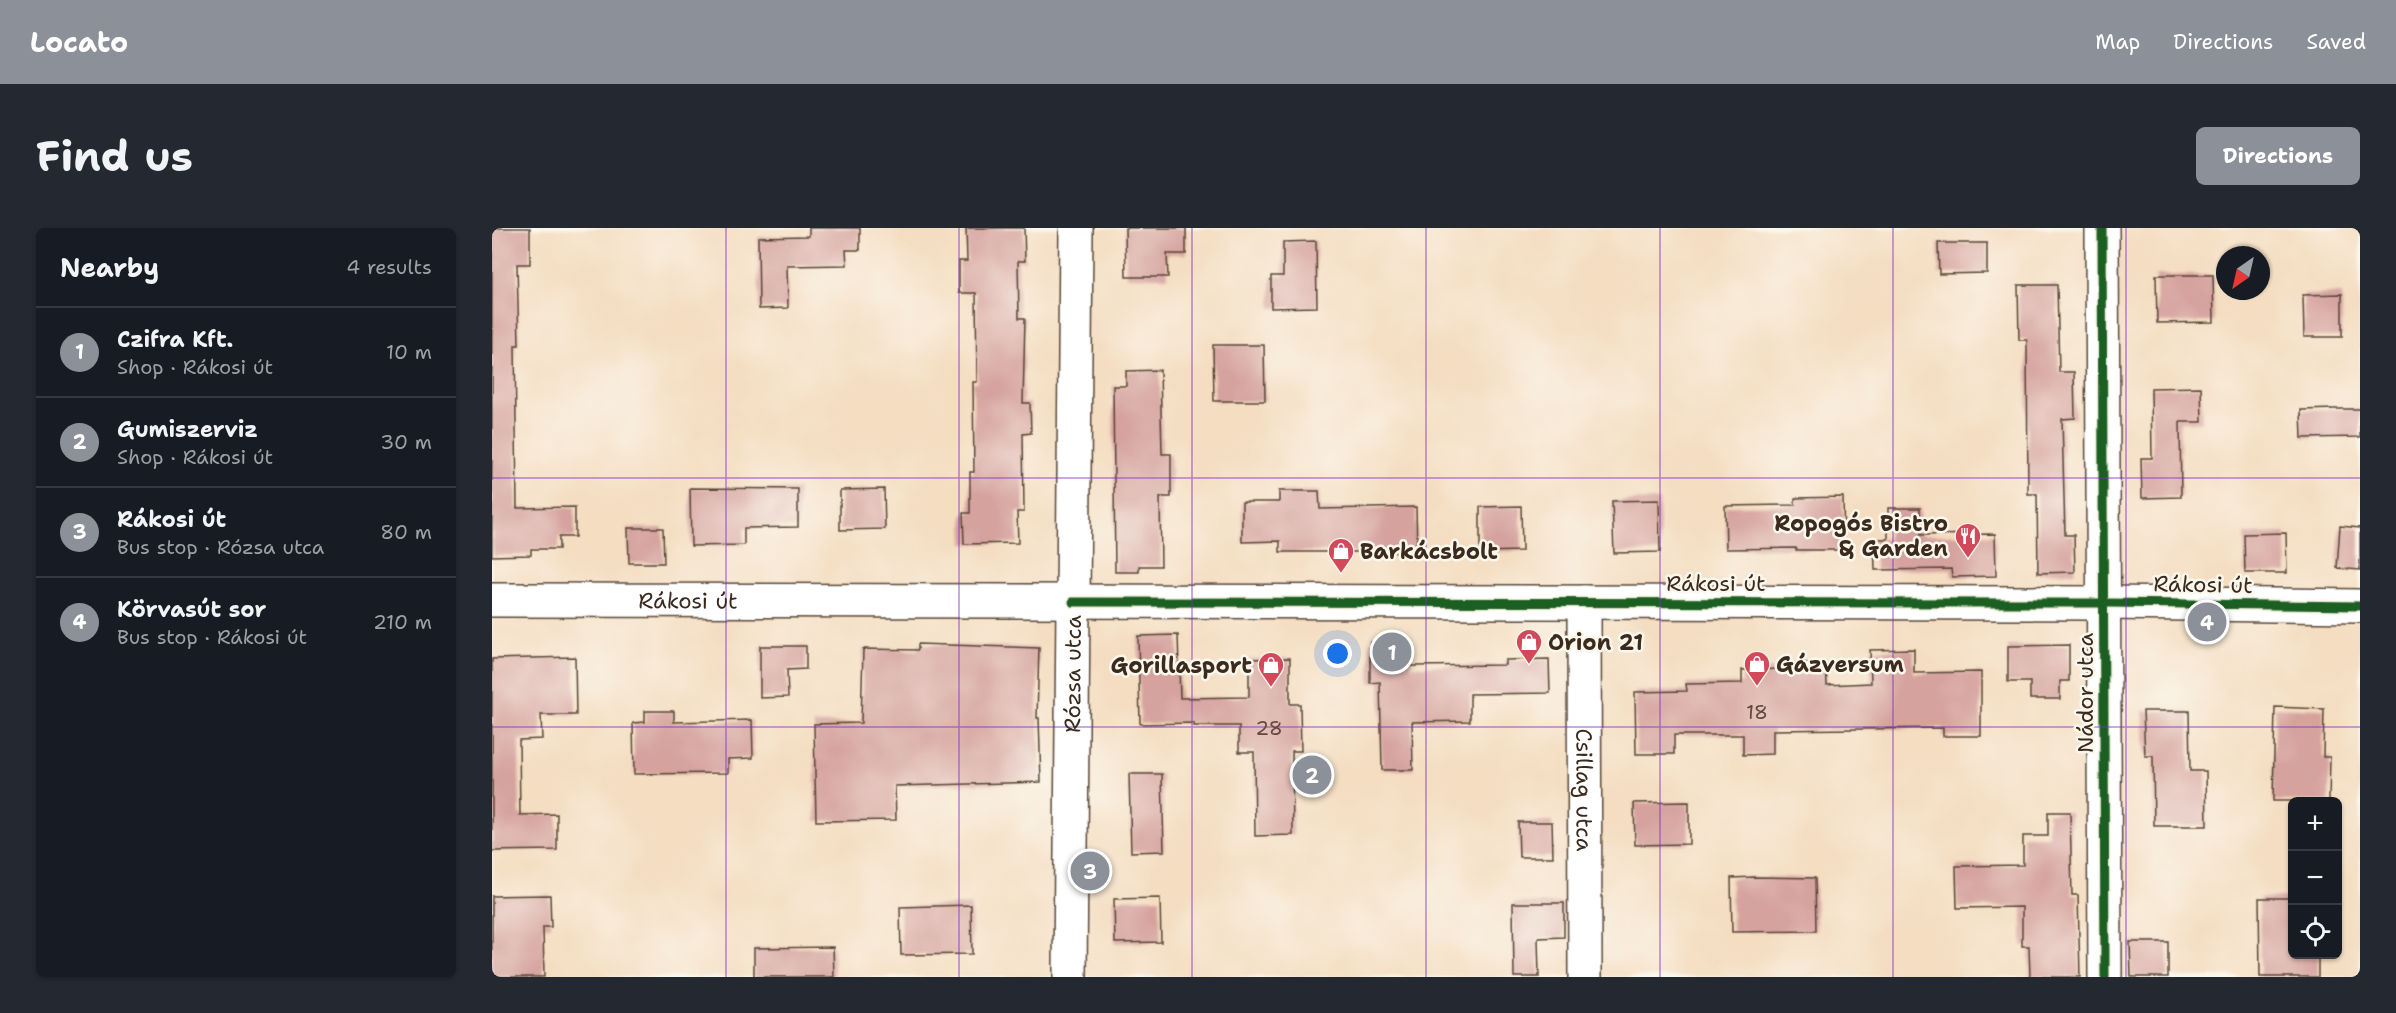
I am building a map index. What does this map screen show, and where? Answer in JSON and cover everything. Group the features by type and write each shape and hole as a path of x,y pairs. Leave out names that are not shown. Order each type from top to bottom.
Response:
{"street":[{"name":"Rózsa utca","path":"1070,977 1076,228"},
{"name":"Nádor utca","path":"2102,228 2105,977"},
{"name":"Rákosi út","path":"492,600 2104,603 2360,606"},
{"name":"Csillag utca","path":"1584,602 1585,977"}],"building":[{"path":"492,228 530,228 530,264 517,264 519,345 515,345 517,508 575,507 575,537 559,537 559,549 531,549 531,555 492,556"},
{"path":"809,228 860,228 860,250 846,250 847,265 787,266 788,308 759,309 758,237 809,236"},
{"path":"966,228 1024,228 1025,261 1018,261 1019,318 1025,318 1023,403 1030,403 1031,433 1023,434 1024,512 1017,512 1018,543 964,544 963,513 970,513 970,472 974,472 973,382 977,382 976,293 959,293 959,261 967,261"},
{"path":"1125,228 1186,228 1186,254 1167,254 1168,277 1126,277"},
{"path":"1316,241 1317,307 1271,308 1271,276 1283,276 1283,242"},
{"path":"1938,243 1987,243 1987,273 1939,274"},
{"path":"2156,275 2213,275 2214,322 2157,323"},
{"path":"2018,285 2057,285 2059,372 2074,372 2075,418 2062,419 2065,535 2074,535 2075,572 2038,573 2037,494 2028,494 2027,340 2019,340"},
{"path":"2342,294 2342,337 2304,337 2303,295"},
{"path":"1213,345 1264,345 1265,401 1214,401"},
{"path":"1160,370 1162,454 1171,454 1171,497 1160,497 1161,566 1139,566 1139,572 1115,572 1113,386 1126,386 1126,371"},
{"path":"2201,387 2202,422 2180,422 2181,497 2142,498 2141,458 2152,458 2151,388"},
{"path":"2360,409 2360,437 2302,438 2301,410"},
{"path":"690,488 798,489 798,527 744,528 744,545 691,546"},
{"path":"884,489 885,529 840,530 840,490"},
{"path":"1279,491 1319,491 1320,509 1416,507 1417,552 1280,552 1280,541 1242,542 1242,502 1279,502"},
{"path":"1843,497 1844,550 1726,549 1725,506 1795,505 1795,498"},
{"path":"1659,500 1660,552 1614,553 1612,501"},
{"path":"1521,506 1522,551 1480,552 1480,507"},
{"path":"1888,508 1920,508 1921,535 1995,534 1996,576 1952,577 1951,569 1875,570 1874,539 1888,539"},
{"path":"2340,526 2360,528 2360,570 2337,568"},
{"path":"628,528 663,528 664,563 629,563"},
{"path":"2286,533 2287,573 2245,573 2244,534"},
{"path":"1178,635 1180,698 1249,697 1249,659 1290,658 1290,704 1300,704 1301,751 1292,751 1293,835 1255,836 1254,752 1239,752 1239,726 1194,726 1194,723 1140,724 1138,636"},
{"path":"1411,641 1411,666 1505,665 1505,660 1549,659 1550,693 1470,694 1470,721 1412,722 1413,770 1382,770 1380,682 1370,683 1370,642"},
{"path":"918,644 1039,648 1037,718 1039,718 1041,782 895,786 896,820 816,821 814,724 861,723 863,649 918,650"},
{"path":"2069,645 2069,681 2060,681 2060,699 2030,699 2030,682 2008,682 2008,646"},
{"path":"760,646 806,646 806,669 787,670 788,697 760,698"},
{"path":"1914,649 1914,673 1981,672 1981,736 1943,736 1943,728 1773,730 1773,754 1743,755 1743,735 1674,735 1674,754 1636,754 1635,692 1687,691 1686,684 1742,683 1742,670 1785,669 1785,663 1826,663 1827,685 1871,683 1870,650"},
{"path":"575,657 576,715 541,715 542,739 519,740 520,815 557,814 557,850 492,851 492,659"},
{"path":"2275,707 2324,709 2323,757 2330,757 2329,797 2288,797 2288,801 2273,801"},
{"path":"645,711 674,711 674,722 752,720 753,758 728,759 728,773 634,774 633,723 645,722"},
{"path":"2143,711 2189,711 2190,771 2206,771 2207,826 2154,826 2153,756 2145,756"},
{"path":"1129,774 1162,774 1164,851 1131,852"},
{"path":"1689,802 1689,844 1635,845 1634,803"},
{"path":"2048,812 2070,812 2072,895 2078,895 2080,977 2030,977 2029,946 2022,946 2022,907 1957,908 1956,866 2023,865 2023,836 2048,836"},
{"path":"1518,822 1552,822 1553,857 1519,857"},
{"path":"1731,878 1815,878 1816,931 1732,932"},
{"path":"550,895 551,927 543,927 544,977 492,977 492,896"},
{"path":"1160,898 1161,942 1115,943 1114,899"},
{"path":"2259,898 2288,898 2288,959 2318,959 2318,977 2260,977"},
{"path":"1513,903 1564,903 1564,937 1538,938 1539,977 1514,977"},
{"path":"971,905 972,954 901,955 900,907"},
{"path":"2130,942 2168,942 2168,977 2131,977"},
{"path":"833,947 834,977 754,977 754,948"}],"cycle path":[{"path":"2102,228 2105,977"},
{"path":"1073,602 2105,603 2360,606"}],"place":[{"name":"Ropogós Bistro & Garden","path":"1968,559"},
{"name":"Barkácsbolt","path":"1341,574"},
{"name":"Körvasút sor","path":"2207,622"},
{"name":"Czifra Kft.","path":"1392,652"},
{"name":"Orion 21","path":"1529,665"},
{"name":"Gázversum","path":"1757,687"},
{"name":"Gorillasport","path":"1271,688"},
{"name":"Gumiszerviz","path":"1312,775"},
{"name":"Rákosi út","path":"1090,871"}]}
